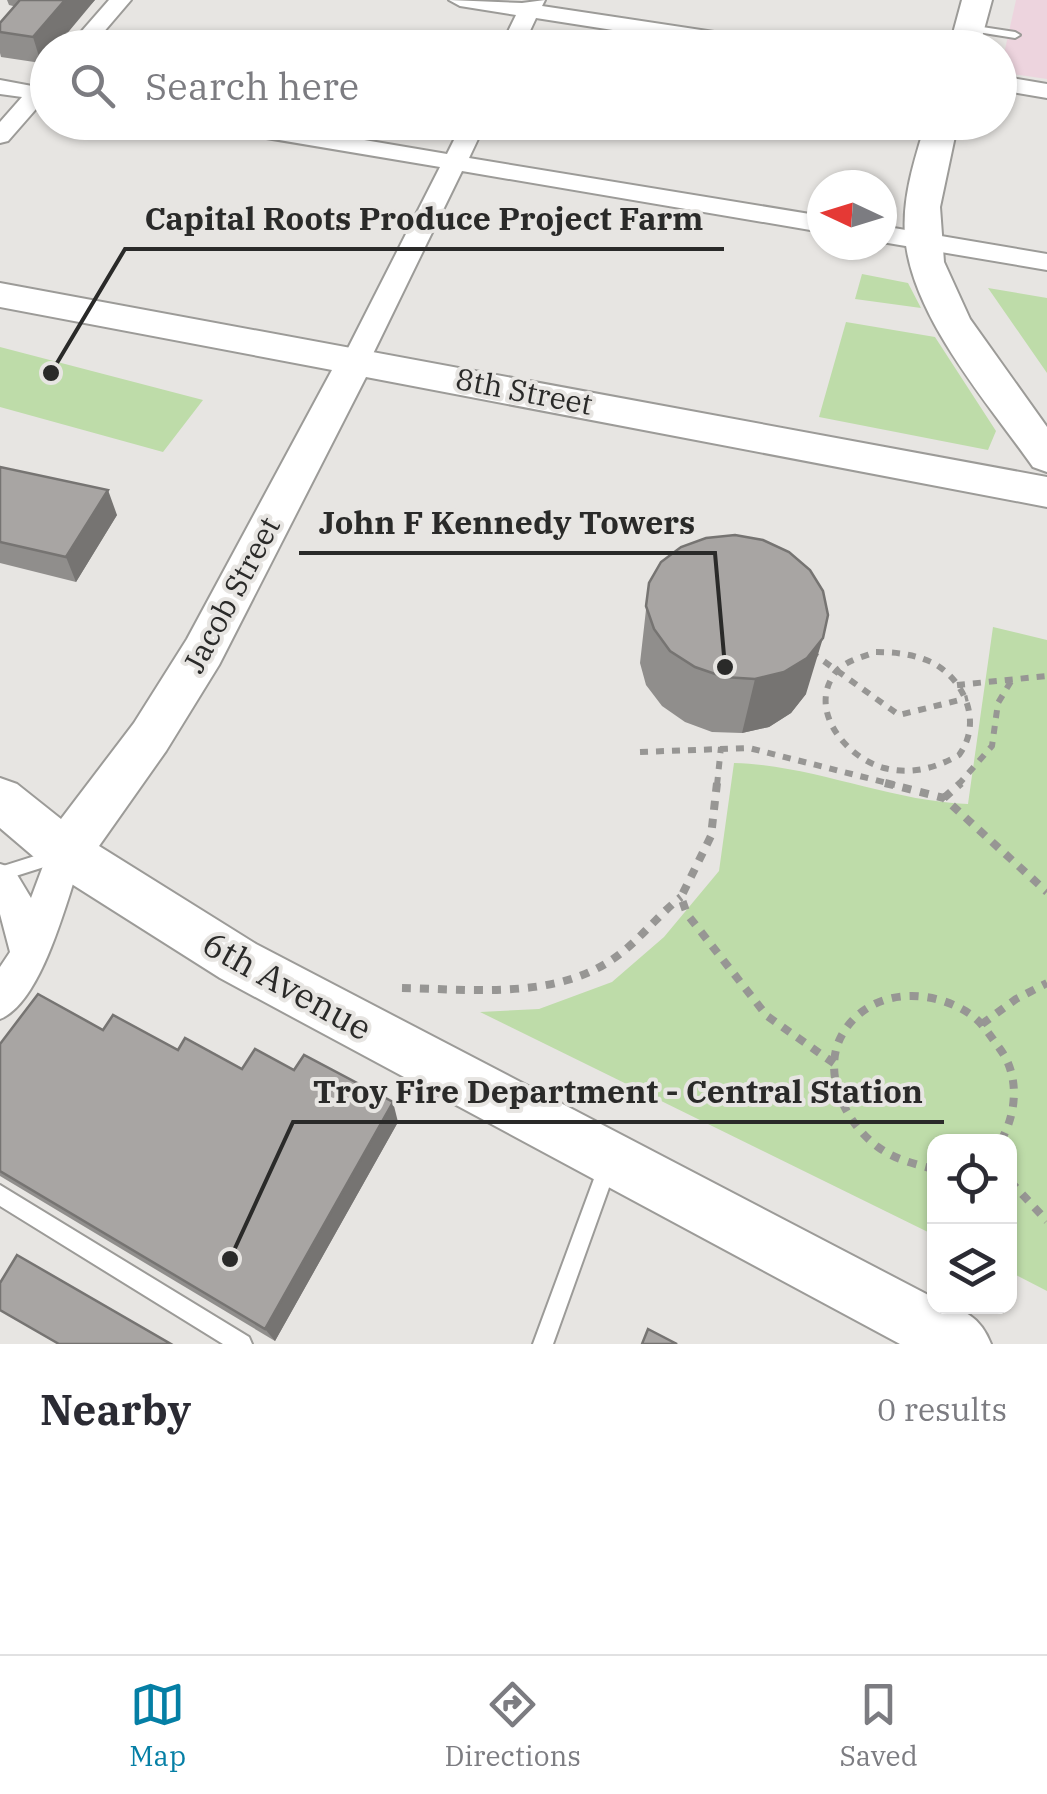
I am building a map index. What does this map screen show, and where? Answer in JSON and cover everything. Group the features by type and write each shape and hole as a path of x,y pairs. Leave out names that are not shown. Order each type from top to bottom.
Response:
{"street":[{"path":"94,30 120,0"},
{"path":"460,0 531,5 672,30"},
{"path":"519,30 531,5"},
{"path":"1017,86 1047,91"},
{"path":"0,87 30,90"},
{"path":"0,136 30,105"},
{"path":"322,140 807,221"},
{"name":"Jacob Street","path":"0,1001 29,955 65,853 150,737 203,652 466,140"},
{"path":"937,140 928,172 922,241 931,276 956,324 1047,457"},
{"path":"897,237 1047,262"},
{"name":"8th Street","path":"0,295 1047,492"},
{"name":"6th Avenue","path":"0,799 65,853 128,897 238,961 962,1344"},
{"path":"0,877 16,905 29,955"}],"lane":[{"path":"0,877 65,853"},
{"path":"543,1344 610,1160"},
{"path":"0,1195 242,1344"}],"path":[{"path":"807,648 899,715 968,698"},
{"path":"876,652 900,652 936,665 968,698 972,728 965,748 952,761 918,772 880,767 850,750 833,729 826,708 827,690 836,672 849,662 876,652"},
{"path":"956,684 1047,676"},
{"path":"944,798 982,762 995,736 994,703 1013,678"},
{"path":"402,988 503,987 573,980 612,961 681,897 711,836 722,747"},
{"path":"640,752 749,748 944,798 1047,892"},
{"path":"681,897 687,914 767,1016 834,1064"},
{"path":"982,1024 1016,999 1047,983"},
{"path":"927,1167 900,1163 864,1138 842,1106 834,1064 836,1048 847,1023 861,1008 894,994 940,998 982,1024 1009,1062 1015,1106 1003,1134"},
{"path":"1017,1188 1047,1220"}],"shaded area":[{"path":"1016,0 1047,0 1047,79 1017,75 1017,30 1009,30"}],"green space":[{"path":"862,274 908,283 921,308 855,299"},
{"path":"988,288 1047,298 1047,373"},
{"path":"846,322 935,337 996,431 988,450 819,417"},
{"path":"0,347 203,400 163,452 0,407"},
{"path":"993,627 1047,640 1047,1291 1017,1276 1017,1134 927,1134 927,1232 480,1012 539,1009 612,982 664,937 719,871 734,763 793,770 909,797 968,804"}],"building":[{"path":"20,0 65,0 39,30 30,30 30,37 0,32 0,23"},
{"path":"0,467 108,490 66,557 0,542"},
{"path":"735,535 763,540 789,552 810,570 823,591 828,615 823,638 807,658 784,672 755,679 724,677 695,667 670,651 654,629 646,606 649,583 661,562 681,547 706,538"},
{"path":"38,994 103,1030 113,1015 178,1050 185,1038 242,1069 255,1049 294,1070 304,1055 393,1102 265,1329 0,1171 0,1044"},
{"path":"17,1255 171,1344 59,1344 0,1310 0,1283"},
{"path":"648,1329 677,1344 642,1344"}],"place":[{"name":"Capital Roots Produce Project Farm","path":"51,373"},
{"name":"John F Kennedy Towers","path":"725,667"},
{"name":"Troy Fire Department - Central Station","path":"230,1259"}]}
